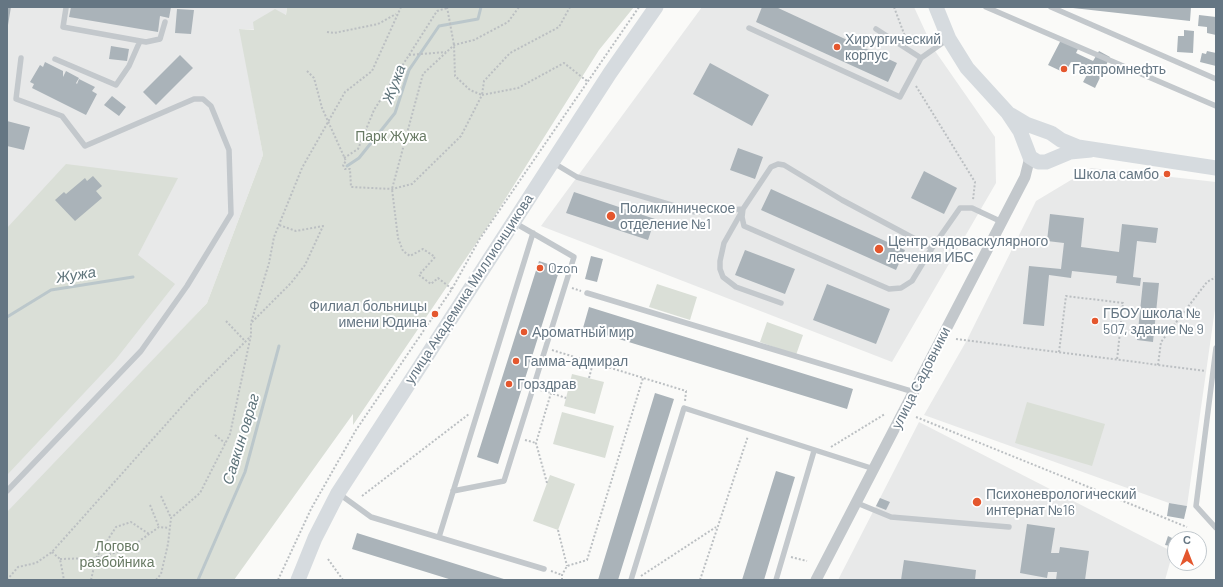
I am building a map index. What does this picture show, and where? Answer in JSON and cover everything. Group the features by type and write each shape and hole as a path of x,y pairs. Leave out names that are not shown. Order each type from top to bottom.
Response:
{"street":[{"name":"улица Академика Миллионщикова","path":"298,580 315,538 338,493 512,222 610,73 656,7"},
{"name":"улица Садовники","path":"936,7 949,39 967,68 1008,113 1020,131 1029,161 1026,177"},
{"name":"улица Садовники","path":"1008,113 1026,124 1048,133"},
{"name":"улица Садовники","path":"1027,151 1030,136 1048,133"},
{"path":"1048,133 1067,144 1091,150 1216,168"},
{"path":"1048,133 1058,148 1049,161"},
{"path":"1027,151 1038,162 1049,161 1075,151 1091,150"},
{"name":"улица Садовники","path":"816,580 857,504 1026,177 1031,170 1049,161"}],"lane":[{"path":"986,7 1216,106"},
{"path":"1051,7 1216,79"},
{"path":"66,8 64,27 146,42 160,39 165,22"},
{"path":"749,28 900,97 921,58 949,39"},
{"path":"876,29 921,58"},
{"path":"55,59 116,85 129,66 140,41"},
{"path":"7,491 141,351 187,286 231,214 229,150 211,106 203,99 194,99 85,146 62,116 16,99 20,58"},
{"path":"552,162 577,177 695,212 743,209"},
{"path":"781,303 736,287 723,277 720,269 720,260 724,243 743,209 771,166 778,164 784,165 842,200 932,248"},
{"path":"743,209 742,217 744,226 889,289 901,288 912,281 957,211 964,207 972,208 1002,222"},
{"path":"453,491 504,481 574,257 512,222"},
{"path":"439,537 533,233"},
{"path":"587,293 914,392"},
{"path":"1216,348 1196,506 1216,528"},
{"path":"1211,382 1216,388"},
{"path":"634,579 684,408 874,469"},
{"path":"776,580 815,451"},
{"path":"338,493 371,517 544,568"},
{"path":"857,504 891,517 1009,527"}],"path":[{"path":"171,518 200,492 230,434 251,335 251,323 269,262 274,237 302,168 345,92 372,71 401,7"},
{"path":"344,158 358,149 374,110 437,11 447,7 454,45 455,76 470,90 482,95 518,88 564,63 587,81"},
{"path":"452,289 438,278 431,284 419,275 435,257 422,249 410,256 403,251 398,238 392,189 424,74 454,45 474,40 508,22 518,7"},
{"path":"307,70 314,78 322,108 329,120 346,161 343,165 345,169 350,169 351,187 392,189 412,184 461,136 482,95 484,81 510,52 559,27 570,7"},
{"path":"278,580 311,509 356,430 452,289 479,240 639,7"},
{"path":"894,7 911,51"},
{"path":"327,32 334,33 378,24 397,13"},
{"path":"409,55 447,52"},
{"path":"910,79 914,83 975,182 972,208"},
{"path":"251,323 290,283 305,265 323,226 296,231 279,225"},
{"path":"1158,365 1161,342 1208,282 1216,277"},
{"path":"1059,352 1066,296 1123,303 1117,360"},
{"path":"226,321 245,341"},
{"path":"7,580 18,567 36,563 52,552 193,394 251,335"},
{"path":"956,339 1212,372"},
{"path":"558,352 686,392 684,408"},
{"path":"589,378 593,363"},
{"path":"567,566 587,560 643,378"},
{"path":"533,388 566,398"},
{"path":"547,483 536,443 551,393"},
{"path":"362,496 480,405"},
{"path":"815,451 835,445 885,414"},
{"path":"916,417 1187,527"},
{"path":"700,580 750,430"},
{"path":"215,435 225,443"},
{"path":"518,438 536,443"},
{"path":"156,580 161,574 171,518 161,496"},
{"path":"150,505 159,527"},
{"path":"91,580 96,558 116,527 131,522 149,534"},
{"path":"634,579 717,526"},
{"path":"60,559 96,558 128,549 159,527 170,528"},
{"path":"558,530 567,566 562,575 562,580"},
{"path":"52,552 60,559 64,580"},
{"path":"783,555 807,561"},
{"path":"328,559 341,580"},
{"path":"544,568 562,575"}],"shaded area":[{"path":"7,7 287,7 283,31 240,29 263,155 207,303 7,516"},
{"path":"702,7 914,7 933,48 995,137 996,183 892,362 541,226"},
{"name":"ГБОУ школа № 507, здание № 9","path":"1091,168 1216,182 1216,302 1187,506 1169,503 924,415 967,340 1036,201"},
{"name":"Психоневрологический интернат №16","path":"919,422 1167,549 1168,571 1165,580 838,580"}],"green space":[{"name":"Парк Жужа","path":"287,7 634,7 599,50 492,220 353,425 353,414 234,580 7,580 7,512 207,303 263,155 239,29 254,30 253,22 275,9 286,15"},
{"path":"66,164 178,178 138,255 175,284 116,359 7,475 7,228"},
{"path":"657,284 697,297 690,320 649,307"},
{"path":"767,322 803,335 796,355 760,342"},
{"path":"572,374 604,382 595,414 564,406"},
{"path":"1027,402 1105,424 1092,466 1015,443"},
{"path":"562,412 614,426 605,458 553,444"},
{"path":"550,475 575,484 558,530 533,521"}],"building":[{"path":"7,7 11,7 8,25 7,25"},
{"path":"71,7 171,7 169,18 160,16 158,32 69,17"},
{"name":"Хирургический корпус","path":"762,7 776,7 897,63 888,82 756,22"},
{"path":"1064,7 1191,7 1190,21"},
{"path":"177,9 194,10 191,34 175,33"},
{"path":"1199,15 1216,17 1216,35 1207,33 1207,27 1198,26"},
{"path":"1184,30 1194,31 1193,53 1177,52 1178,36 1184,36"},
{"path":"1061,40 1078,49 1076,53 1093,61 1099,51 1110,57 1095,88 1083,82 1089,71 1071,62 1065,73 1048,65"},
{"path":"111,46 129,49 127,61 109,59"},
{"path":"1207,51 1216,53 1216,66 1200,62 1202,53 1206,54"},
{"path":"180,55 193,68 156,105 143,92"},
{"path":"45,62 63,71 63,77 66,71 79,78 76,83 77,84 79,79 95,87 92,91 97,94 86,115 32,88 34,84 30,82 40,65 43,67"},
{"path":"710,63 769,95 752,126 693,94"},
{"path":"112,96 126,107 119,116 104,105"},
{"path":"7,121 30,127 24,150 7,146"},
{"path":"738,148 763,157 755,179 730,170"},
{"path":"924,171 957,188 944,214 911,198"},
{"path":"93,176 102,186 96,191 102,198 75,221 55,200 64,192 66,194 85,178 87,181"},
{"path":"771,189 905,250 896,270 761,210"},
{"name":"Поликлиническое отделение №1","path":"574,192 655,219 648,240 566,213"},
{"path":"1050,214 1084,218 1081,247 1119,252 1122,224 1158,228 1156,243 1137,241 1133,277 1141,278 1140,286 1116,283 1117,276 1072,271 1071,278 1049,275 1044,326 1023,324 1029,266 1061,269 1064,243 1047,241"},
{"path":"745,250 795,269 785,294 735,275"},
{"path":"591,256 603,259 597,282 585,279"},
{"path":"539,261 560,268 498,464 477,457"},
{"path":"1143,282 1159,283 1153,342 1137,340"},
{"path":"827,284 890,309 876,344 813,320"},
{"path":"589,307 853,389 847,409 583,328"},
{"path":"655,393 674,399 618,580 598,580"},
{"path":"776,471 795,477 764,580 742,580"},
{"path":"880,498 890,502 886,510 876,506"},
{"path":"1169,503 1187,506 1184,519 1167,516"},
{"path":"1027,524 1055,528 1051,553 1059,553 1060,547 1089,551 1085,580 1056,580 1057,572 1048,572 1047,578 1020,573"},
{"path":"357,533 507,580 452,580 352,549"},
{"path":"904,560 976,570 975,580 901,580"}],"waterway":[{"name":"Жужа","path":"347,166 359,158 395,113 409,70 439,26 478,19 481,7"},
{"name":"Жужа","path":"7,317 51,290 133,277"},
{"name":"Савкин овраг","path":"198,580 245,472 279,346"}],"place":[{"name":"Хирургический корпус","path":"837,47"},
{"name":"Газпромнефть","path":"1064,69"},
{"name":"Школа самбо","path":"1167,174"},
{"name":"Поликлиническое отделение №1","path":"611,216"},
{"name":"Центр эндоваскулярного лечения ИБС","path":"879,249"},
{"name":"Ozon","path":"540,268"},
{"name":"Филиал больницы имени Юдина","path":"435,314"},
{"name":"ГБОУ школа № 507, здание № 9","path":"1095,321"},
{"name":"Ароматный мир","path":"524,332"},
{"name":"Гамма-адмирал","path":"516,361"},
{"name":"Горздрав","path":"509,384"},
{"name":"Психоневрологический интернат №16","path":"977,502"}],"park label":[{"name":"Логово разбойника","path":"117,554"}]}
